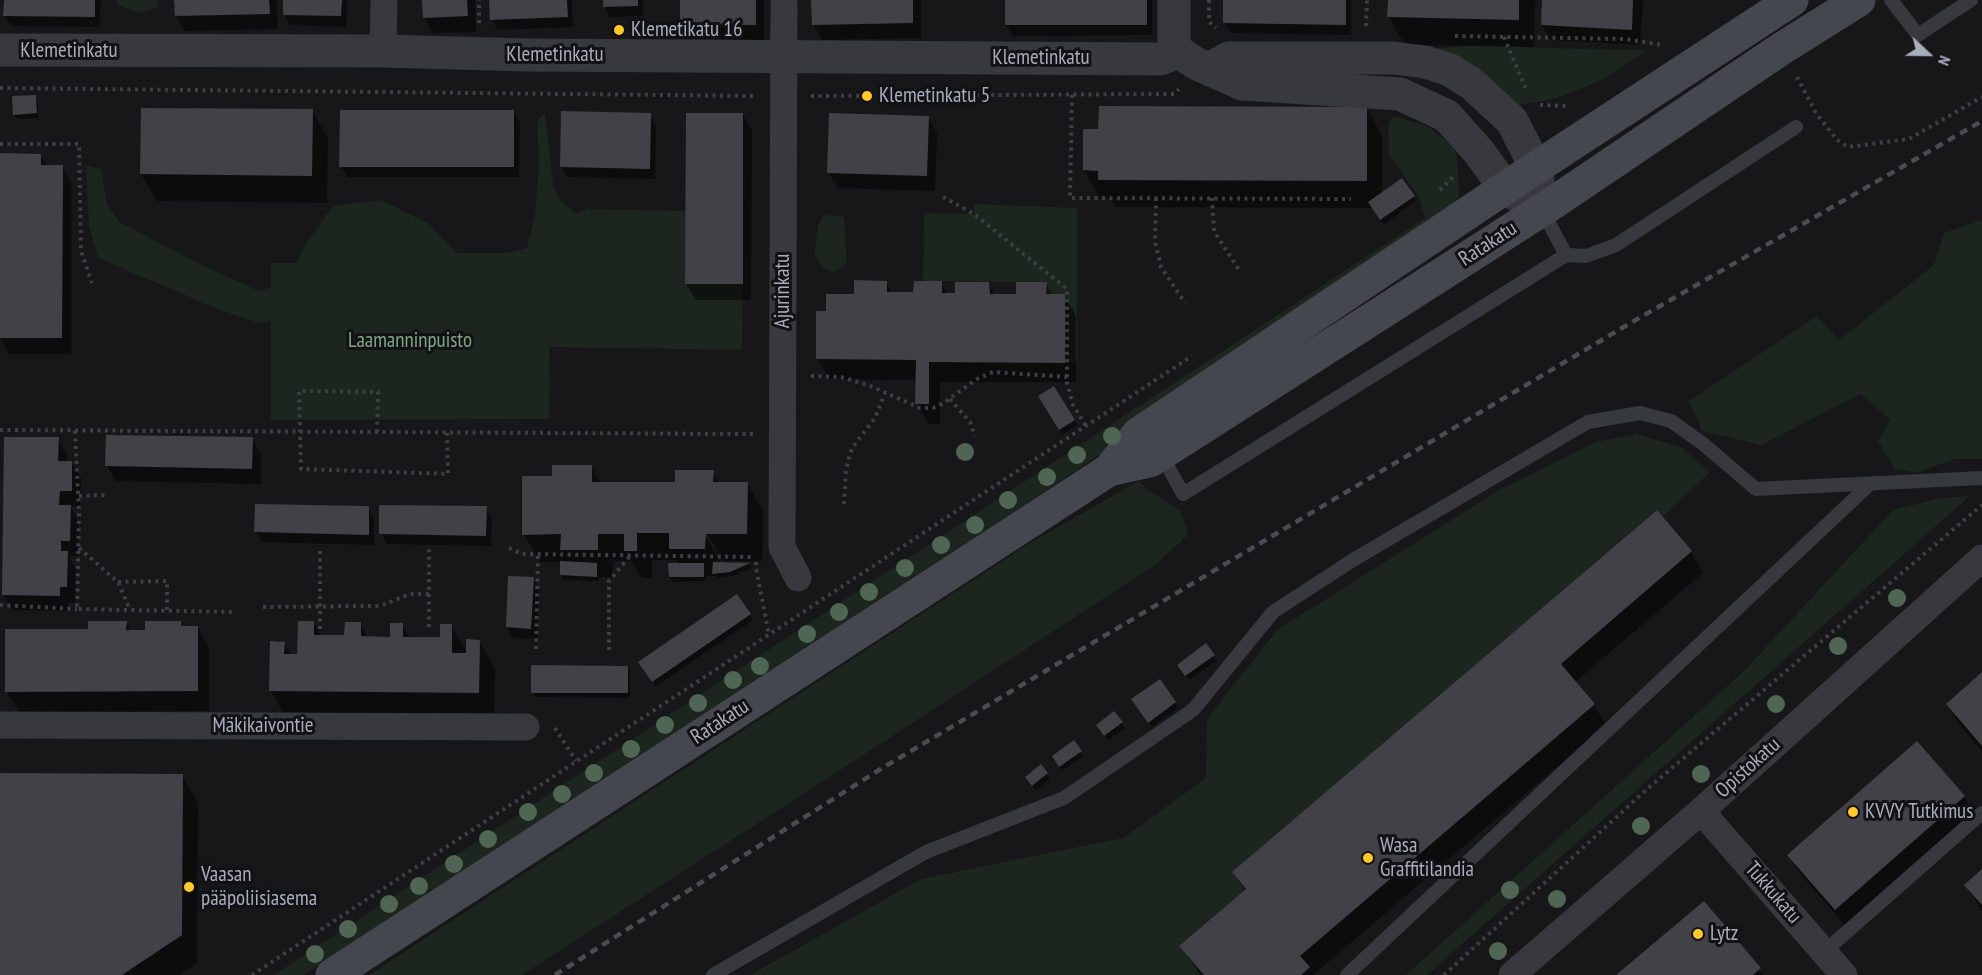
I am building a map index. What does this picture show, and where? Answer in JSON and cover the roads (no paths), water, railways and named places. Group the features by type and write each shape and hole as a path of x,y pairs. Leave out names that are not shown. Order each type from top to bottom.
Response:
{"main road":[{"name":"Ratakatu","path":"332,975 1108,470 1138,434 1505,188 1792,0"},
{"name":"Ratakatu","path":"1108,470 1150,461 1542,210 1781,49 1859,0"}],"street":[{"path":"383,51 384,0"},
{"name":"Ajurinkatu","path":"784,0 782,547 798,578"},
{"path":"1174,0 1174,49 1209,69 1242,84 1400,94 1447,116 1479,152 1505,188 1542,210"},
{"name":"Klemetinkatu","path":"0,50 383,51 528,55 1160,59 1168,56 1174,49"},
{"path":"1209,69 1229,58 1393,58 1425,62 1450,70 1522,112 1536,168 1542,210"},
{"name":"Opistokatu","path":"1512,975 1701,811 1982,558"},
{"name":"Mäkikaivontie","path":"0,725 526,727"},
{"name":"Tukkukatu","path":"1701,811 1844,975"}],"lane":[{"path":"1891,0 1918,35 1971,0"},
{"path":"1161,454 1183,494 1566,255 1587,256 1616,245 1796,127"},
{"path":"1542,210 1566,255"},
{"path":"713,975 926,852 1064,798 1193,710 1273,612 1353,560 1588,422 1640,413 1671,421 1756,489 1982,478"},
{"path":"1347,975 1869,485"},
{"path":"1824,952 1982,813"}],"railway":[{"path":"555,975 879,770 1627,325 1982,121"}],"place":[{"name":"Klemetikatu 16","path":"619,30"},
{"name":"Klemetinkatu 5","path":"867,96"},
{"name":"KVVY Tutkimus","path":"1853,812"},
{"name":"Wasa Graffitilandia","path":"1368,858"},
{"name":"Vaasan pääpoliisiasema","path":"189,887"},
{"name":"Lytz","path":"1698,934"}],"park label":[{"name":"Laamanninpuisto","path":"410,341"}]}
